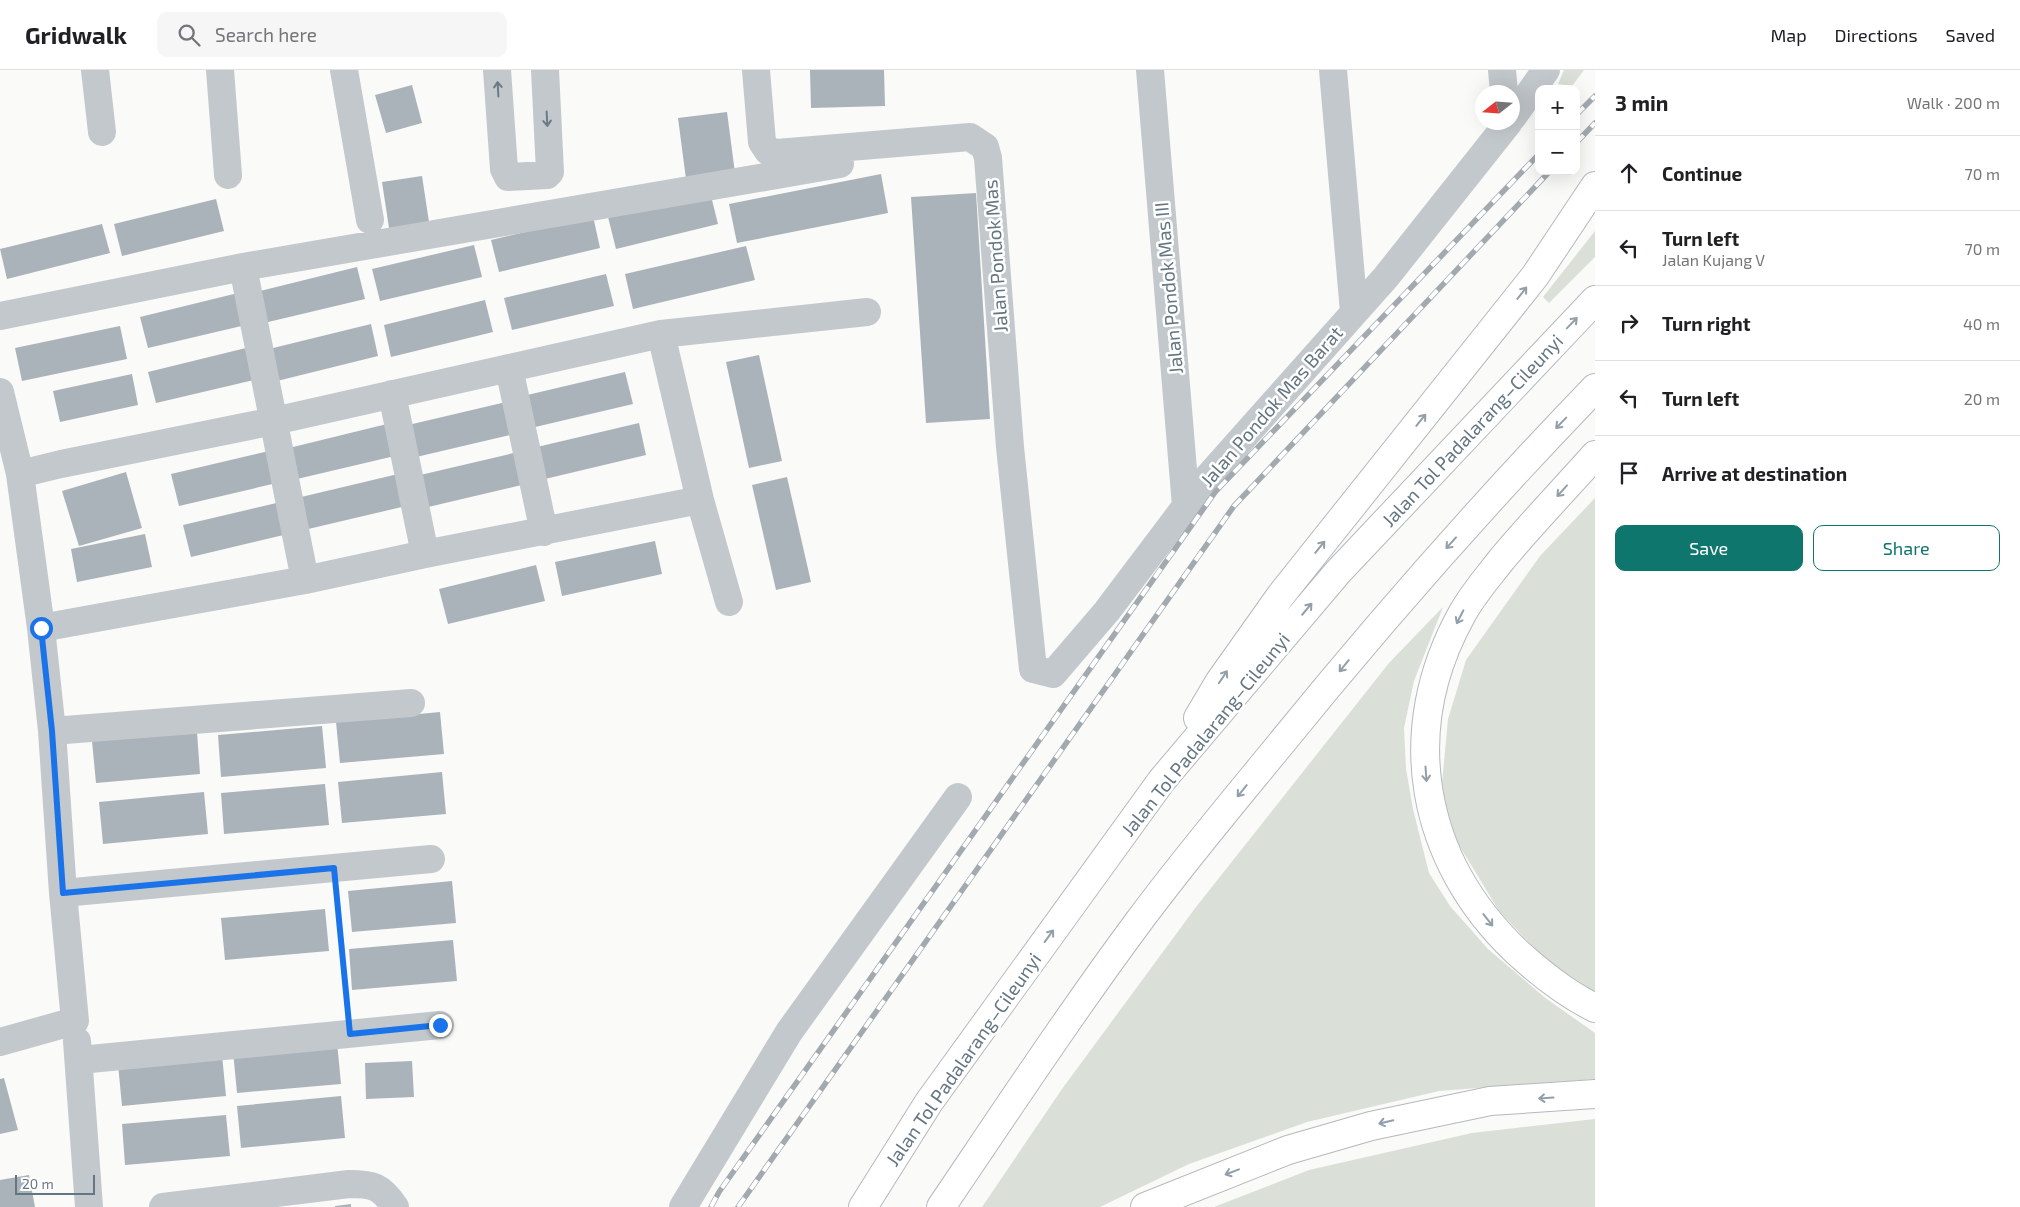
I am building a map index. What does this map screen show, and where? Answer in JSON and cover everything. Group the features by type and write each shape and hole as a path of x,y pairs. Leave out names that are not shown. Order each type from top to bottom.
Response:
{"highway":[{"path":"1162,780 1220,681 1281,595 1535,276 1595,186"},
{"name":"Jalan Tol Padalarang–Cileunyi","path":"863,1207 929,1102 1162,780 1338,572 1595,300"},
{"path":"941,1207 1033,1069 1139,920 1220,818 1365,640 1520,466 1595,388"},
{"path":"1595,455 1518,540 1471,598 1460,616 1439,662 1432,687 1427,715 1426,775 1431,808 1443,847 1459,880 1471,899 1501,936 1541,974 1572,996 1595,1008"},
{"path":"1145,1207 1288,1150 1354,1130 1449,1108 1490,1102 1595,1094"}],"street":[{"path":"95,70 102,132"},
{"path":"220,70 228,175"},
{"path":"344,70 370,220"},
{"path":"497,70 504,169 508,176 547,175 550,172 545,70"},
{"name":"Jalan Pondok Mas","path":"756,70 762,142 768,151 777,153 970,137 984,147 988,158 1010,447 1034,669"},
{"name":"Jalan Pondok Mas III","path":"1150,70 1186,506"},
{"path":"1333,70 1354,312"},
{"path":"1502,70 1503,85"},
{"name":"Jalan Pondok Mas Barat","path":"1520,107 1546,70"},
{"name":"Jalan Pondok Mas Barat","path":"1034,669 1053,674 1107,611 1208,477 1386,277 1503,130"},
{"path":"0,316 242,267 852,162"},
{"path":"242,267 305,580"},
{"path":"20,474 274,421 661,334 867,312"},
{"path":"661,334 700,500 729,602"},
{"path":"509,368 544,532"},
{"path":"0,392 20,474 41,628 52,731 63,893 80,1060 89,1207"},
{"path":"392,394 425,554"},
{"path":"41,628 305,580 425,554 700,500"},
{"path":"52,731 411,703"},
{"path":"683,1207 789,1032 958,797"},
{"path":"63,893 431,859"},
{"path":"0,1042 75,1022"},
{"path":"80,1060 440,1025"},
{"path":"162,1207 349,1184 369,1184 385,1192 394,1207"}],"path":[{"path":"334,868 350,1034"}],"shaded area":[{"path":"1564,70 1584,70 1573,85 1558,84"},
{"path":"1595,231 1595,257 1549,303 1543,297"},
{"path":"1595,498 1595,992 1546,960 1499,911 1456,840 1441,794 1448,719 1466,660 1540,556"},
{"path":"1443,607 1414,681 1404,728 1406,769 1413,809 1429,873 1450,906 1488,949 1544,997 1595,1033 1595,1079 1439,1091 1307,1122 1189,1164 1100,1207 982,1207 1062,1089 1196,907 1389,663"},
{"path":"1595,1119 1595,1207 1214,1207 1309,1170 1472,1133"}],"building":[{"path":"810,70 884,70 885,106 811,108"},
{"path":"412,85 422,123 386,133 375,95"},
{"path":"727,112 735,173 686,179 678,118"},
{"path":"881,174 888,213 737,243 729,204"},
{"path":"422,176 429,222 389,228 382,182"},
{"path":"710,192 718,224 616,249 608,217"},
{"path":"976,193 990,419 926,423 911,197"},
{"path":"216,199 224,231 122,256 114,224"},
{"path":"593,216 600,248 499,272 491,240"},
{"path":"102,224 110,253 7,279 0,249"},
{"path":"474,245 482,277 380,301 372,269"},
{"path":"746,246 755,280 633,309 625,274"},
{"path":"357,267 365,299 264,323 256,292"},
{"path":"606,274 614,306 512,330 504,298"},
{"path":"242,292 250,324 148,348 140,317"},
{"path":"485,300 493,332 391,357 384,325"},
{"path":"371,324 378,356 277,381 269,349"},
{"path":"120,326 127,359 22,381 15,348"},
{"path":"250,347 258,379 156,403 148,372"},
{"path":"759,355 782,461 749,468 726,362"},
{"path":"625,372 633,404 531,428 523,396"},
{"path":"132,374 138,405 60,422 53,391"},
{"path":"506,402 514,434 412,458 404,426"},
{"path":"391,423 399,455 297,479 289,448"},
{"path":"639,423 646,455 545,479 537,447"},
{"path":"273,450 281,482 179,506 171,474"},
{"path":"518,452 526,484 424,508 416,476"},
{"path":"126,472 142,528 79,546 62,491"},
{"path":"398,474 406,506 304,530 297,498"},
{"path":"787,477 811,582 776,590 752,485"},
{"path":"285,501 292,533 191,557 183,525"},
{"path":"145,534 152,567 77,582 71,549"},
{"path":"655,541 662,574 562,596 555,562"},
{"path":"536,565 545,601 448,624 439,589"},
{"path":"440,712 444,754 340,763 336,722"},
{"path":"322,726 326,768 221,777 218,735"},
{"path":"197,732 200,774 96,783 92,741"},
{"path":"442,772 446,814 342,823 338,782"},
{"path":"325,784 329,825 224,834 221,793"},
{"path":"204,792 208,834 103,844 99,802"},
{"path":"452,881 456,923 352,932 348,891"},
{"path":"325,909 329,951 225,960 221,918"},
{"path":"453,940 457,981 352,990 349,949"},
{"path":"337,1042 341,1084 237,1093 233,1051"},
{"path":"222,1055 226,1096 122,1106 118,1064"},
{"path":"412,1061 414,1097 366,1099 365,1063"},
{"path":"4,1078 18,1130 0,1134 0,1079"},
{"path":"341,1096 345,1138 241,1148 237,1106"},
{"path":"226,1115 230,1156 125,1165 122,1124"},
{"path":"29,1175 35,1207 0,1207 0,1180"},
{"path":"351,1204 351,1207 335,1207 335,1206"}],"railway":[{"path":"1580,111 1595,96"},
{"path":"1580,139 1595,123"},
{"path":"711,1207 719,1192 1216,491 1535,158"},
{"path":"738,1207 1234,506 1546,175"}],"route":[{"path":"41,628 52,731 63,893 334,868 350,1034 440,1025"}]}
